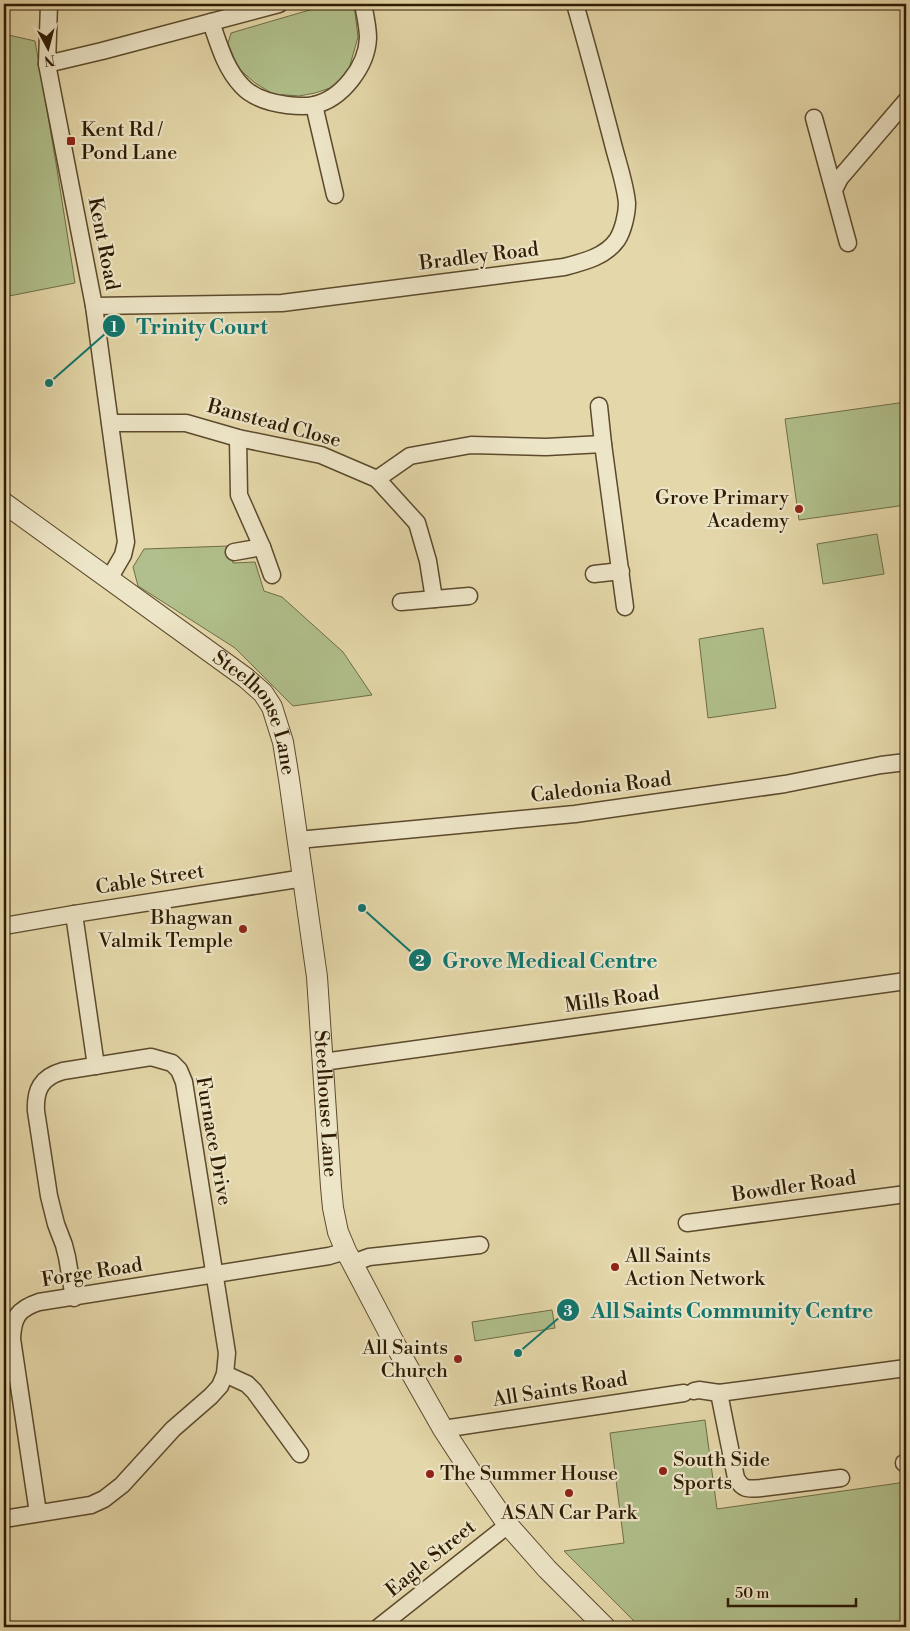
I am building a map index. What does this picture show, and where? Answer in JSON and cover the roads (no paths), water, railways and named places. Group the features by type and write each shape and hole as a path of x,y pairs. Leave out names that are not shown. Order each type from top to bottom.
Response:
{"street":[{"name":"Kent Road","path":"49,4 47,64 94,306 126,542 123,555 109,579"},
{"path":"47,64 279,4"},
{"path":"211,22 227,67 243,88 257,98 275,104 314,105 327,100 346,87 360,68 368,38 363,4"},
{"name":"Bradley Road","path":"94,306 282,303 564,267 593,259 608,250 617,240 624,224 627,205 600,91 575,4"},
{"path":"834,190 840,178 906,102"},
{"path":"314,105 335,194"},
{"path":"814,118 848,243"},
{"path":"599,406 625,607"},
{"name":"Banstead Close","path":"110,423 186,423 238,438 321,455 378,479 417,523 428,561 434,599"},
{"path":"238,438 239,496 262,547 272,575"},
{"path":"378,479 410,456 471,445 546,447 603,444"},
{"name":"Steelhouse Lane","path":"4,503 208,649 263,693 272,707 283,742 317,977 333,1208 338,1232 396,1346 443,1429 471,1472 508,1525 547,1569 605,1627"},
{"path":"234,552 262,547"},
{"path":"594,574 621,571"},
{"path":"401,602 469,596"},
{"name":"Caledonia Road","path":"298,840 575,814 785,784 906,762"},
{"name":"Cable Street","path":"4,926 304,878"},
{"path":"74,914 96,1066"},
{"name":"Mills Road","path":"323,1062 906,981"},
{"name":"Furnace Drive","path":"74,1298 67,1257 56,1224 50,1196 36,1101 38,1091 44,1081 53,1074 96,1066 151,1058 172,1064 179,1070 184,1082 215,1275"},
{"name":"Bowdler Road","path":"687,1223 906,1194"},
{"name":"Forge Road","path":"38,1514 12,1339 14,1319 30,1305 39,1302 74,1298 329,1256 369,1257 480,1245"},
{"path":"4,1519 90,1505 104,1499 122,1485 173,1429 220,1386 225,1374 226,1353 215,1275"},
{"name":"All Saints Road","path":"443,1429 698,1390 719,1393 906,1368"},
{"path":"225,1374 247,1384 254,1390 300,1454"},
{"path":"719,1393 736,1478 741,1486 748,1489 761,1488 841,1478"},
{"name":"Eagle Street","path":"379,1627 508,1525"}],"place":[{"name":"Kent Rd / Pond Lane","path":"71,141"},
{"name":"Trinity Court","path":"49,383"},
{"name":"Grove Primary Academy","path":"799,509"},
{"name":"Grove Medical Centre","path":"362,908"},
{"name":"Bhagwan Valmik Temple","path":"243,929"},
{"name":"All Saints Action Network","path":"615,1267"},
{"name":"All Saints Community Centre","path":"518,1353"},
{"name":"All Saints Church","path":"458,1359"},
{"name":"South Side Sports","path":"663,1471"},
{"name":"The Summer House","path":"430,1474"},
{"name":"ASAN Car Park","path":"569,1493"}]}
